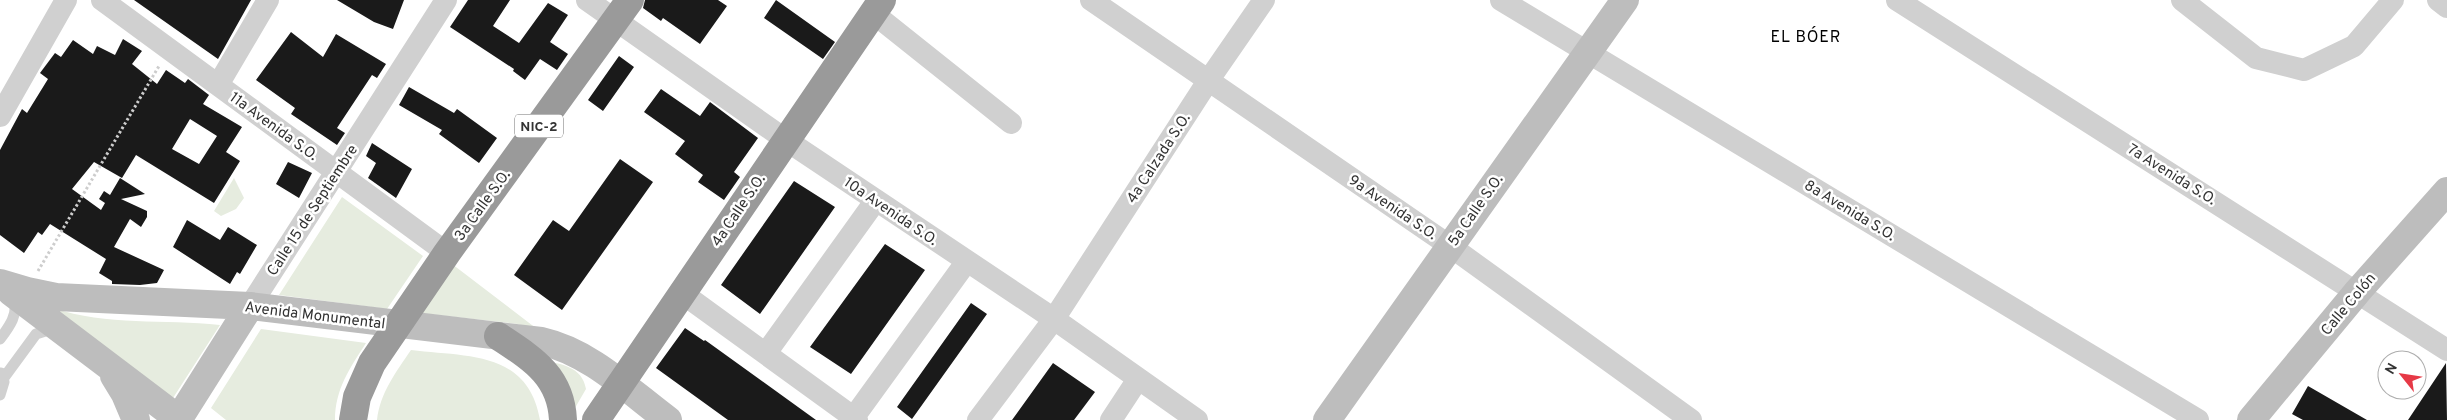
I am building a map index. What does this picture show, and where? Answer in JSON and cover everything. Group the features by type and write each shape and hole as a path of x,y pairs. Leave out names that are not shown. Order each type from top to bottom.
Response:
{"highway":[{"name":"4a Calle S.O.","path":"596,420 878,6"},
{"name":"3a Calle S.O.","path":"353,420 357,397 367,373 398,324 447,253 623,10"},
{"path":"498,336 535,361 551,379 559,395 563,420"}],"main road":[{"name":"5a Calle S.O.","path":"1327,420 1625,0"},
{"name":"Calle Colón","path":"2251,420 2358,291 2447,191"},
{"name":"Avenida Monumental","path":"9,287 76,299 250,306 541,341 569,350 620,384 668,420"},
{"path":"9,287 179,420"},
{"name":"Calle 15 de Septiembre","path":"179,420 250,306"},
{"path":"98,358 126,394 136,420"}],"street":[{"path":"0,116 66,0"},
{"name":"11a Avenida S.O.","path":"102,0 447,253"},
{"path":"218,85 268,0"},
{"name":"Calle 15 de Septiembre","path":"250,306 446,0"},
{"name":"10a Avenida S.O.","path":"587,0 623,10 786,140 1054,319 1197,420"},
{"name":"9a Avenida S.O.","path":"1091,0 1450,246 1690,420"},
{"name":"4a Calzada S.O.","path":"978,420 1054,319 1208,81 1264,0"},
{"name":"8a Avenida S.O.","path":"1501,0 2198,420"},
{"name":"7a Avenida S.O.","path":"1897,0 2358,291 2447,350"},
{"path":"2182,0 2256,58 2304,70 2354,46 2392,0"},
{"path":"2438,0 2447,7"},
{"path":"878,6 1011,123"},
{"path":"766,353 876,200"},
{"path":"682,293 856,419 968,261"},
{"path":"1111,420 1138,379"}],"lane":[{"path":"0,339 10,324 16,310 16,303 9,287"},
{"path":"0,395 2,376 36,334 60,327"}],"path":[{"path":"9,287 169,49"}],"shaded area":[{"path":"234,178 244,198 236,209 221,216 214,211"},
{"path":"342,197 423,256 387,309 279,295"},
{"path":"452,264 541,332 518,324 419,313"},
{"path":"53,308 73,314 115,320 220,325 173,398"},
{"path":"261,329 366,343 344,379 338,398 335,420 226,420 211,408"},
{"path":"411,350 473,357 492,361 508,369 523,381 533,397 540,420 377,420 385,392"},
{"path":"540,360 569,367 580,375 584,381 586,389 568,420"}],"building":[{"path":"134,0 251,0 218,59"},
{"path":"337,0 404,0 393,29 374,22"},
{"path":"468,0 510,0 493,26 519,43 548,3 568,15 550,42 568,54 557,70 540,59 525,80 513,71 514,69 450,27"},
{"path":"645,0 718,0 727,6 700,44 663,18 661,21 643,8"},
{"path":"776,0 835,42 823,59 764,18"},
{"path":"291,32 323,57 336,34 386,64 377,78 372,75 337,128 345,133 337,145 291,114 295,108 256,80"},
{"path":"123,39 142,51 132,64 157,84 166,70 185,83 188,79 209,95 203,104 242,127 226,152 240,161 214,203 136,155 122,178 94,162 72,189 101,210 105,203 99,199 104,191 110,195 120,178 145,194 121,199 147,211 147,217 141,227 130,219 114,247 164,270 157,283 140,285 112,284 112,281 99,273 106,259 50,224 42,235 38,232 24,253 0,235 0,150 22,109 27,113 48,79 40,73 55,53 61,57 73,40 93,54 97,46 115,55","holes":["190,119 217,136 199,164 172,149"]},
{"path":"619,56 634,67 603,111 588,100"},
{"path":"409,87 454,113 457,109 497,138 479,163 439,134 442,130 399,105"},
{"path":"661,89 700,116 710,102 758,138 734,172 740,177 724,200 698,182 703,175 675,154 685,141 644,112"},
{"path":"372,143 412,169 396,198 368,178 376,163 366,156"},
{"path":"620,159 653,182 562,310 514,275 553,220 569,231"},
{"path":"288,162 312,173 299,198 276,184"},
{"path":"794,181 835,207 760,314 721,285"},
{"path":"187,220 220,240 228,227 257,245 240,274 237,272 230,284 173,247"},
{"path":"885,244 925,270 851,374 810,347"},
{"path":"971,303 987,314 912,419 897,407"},
{"path":"685,328 705,340 816,420 728,420 656,368"},
{"path":"1053,363 1095,392 1074,420 1012,420"},
{"path":"2446,363 2447,420 2408,420 2421,400 2427,400 2427,392"},
{"path":"2308,386 2367,420 2303,420 2292,414"}],"district":[{"name":"EL BÓER","path":"1806,36"}]}
